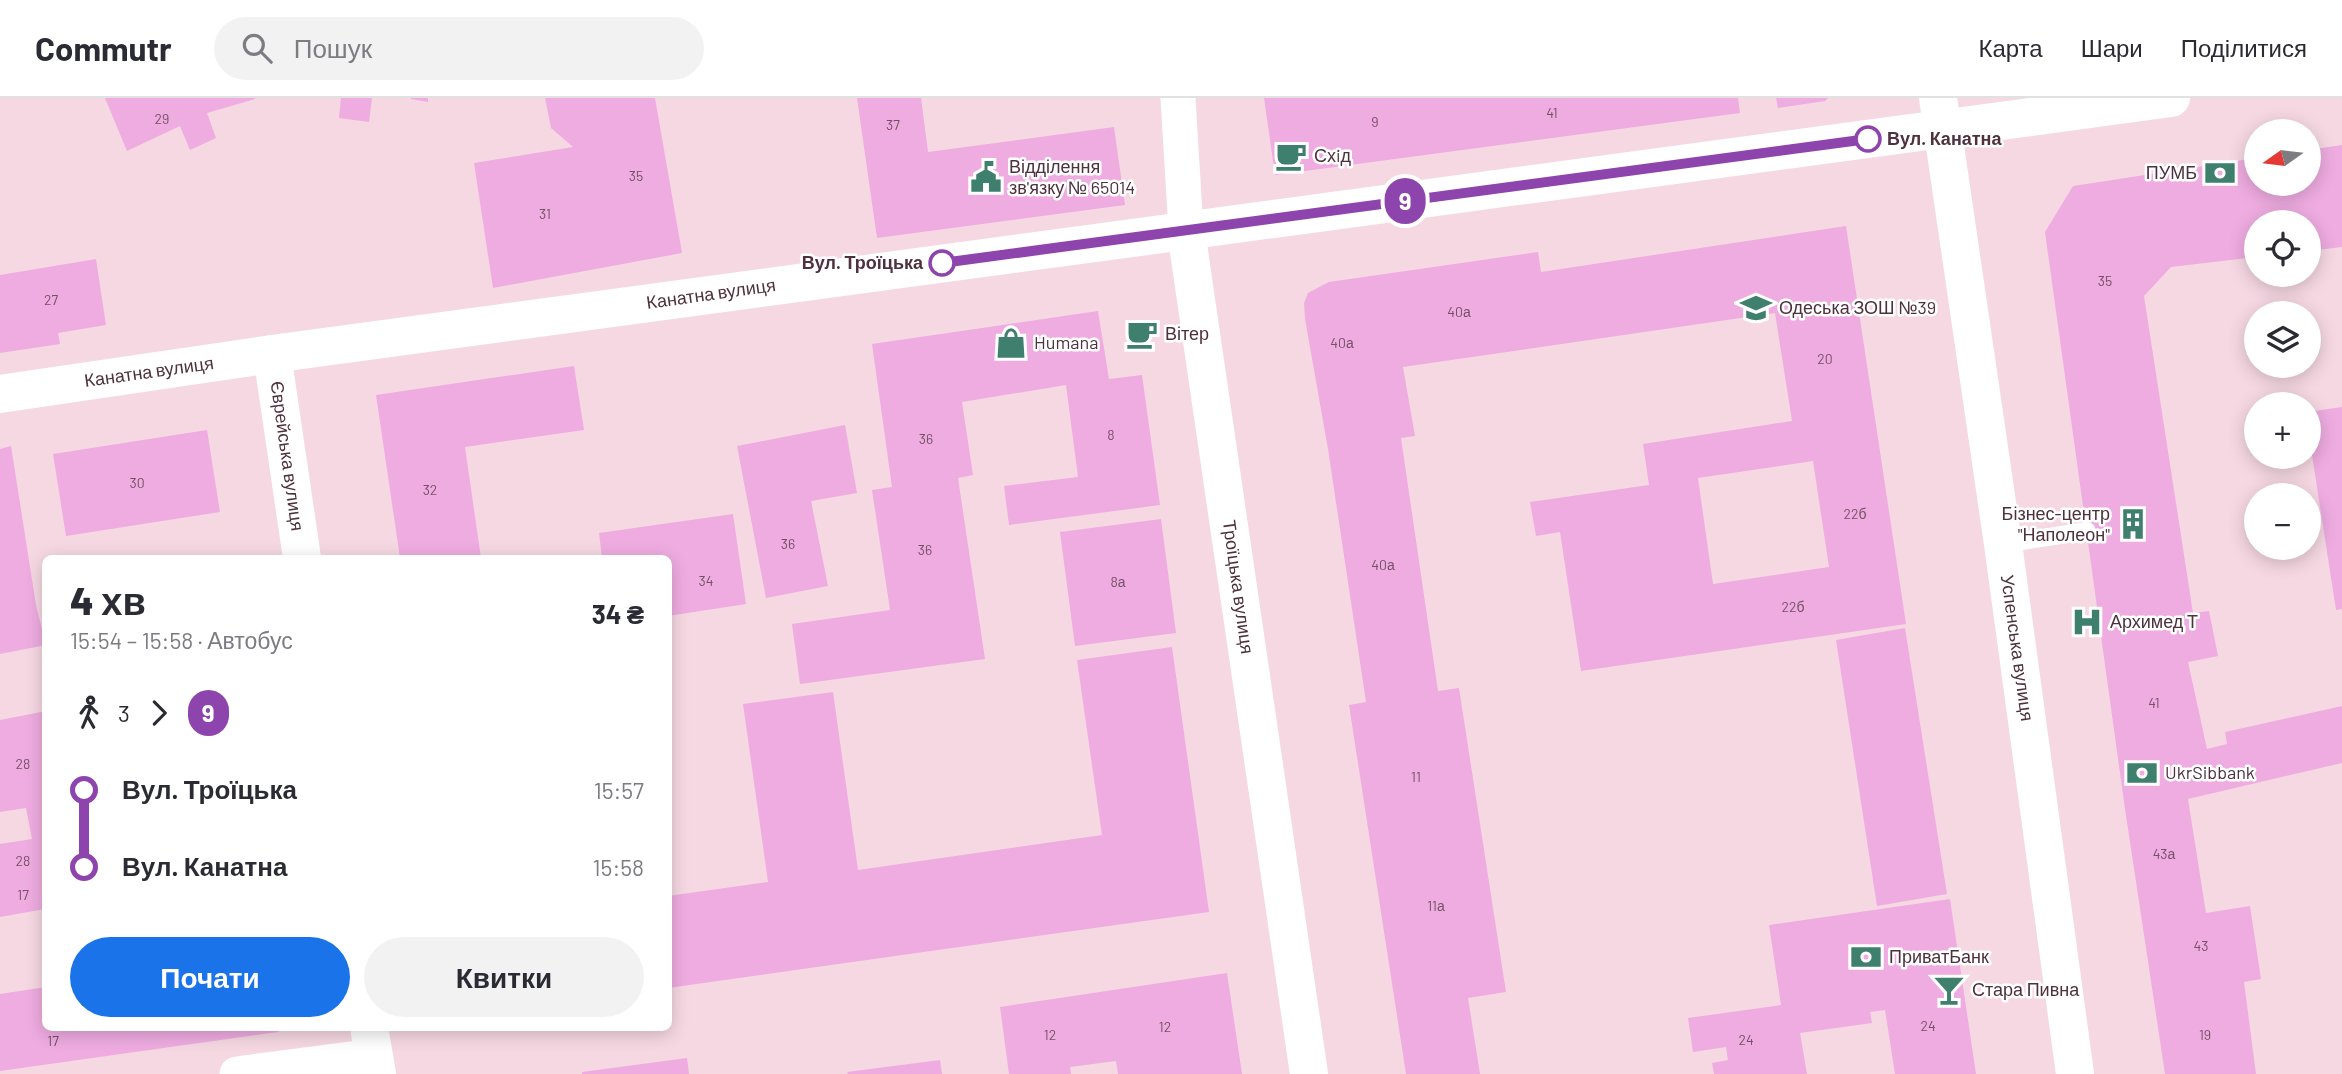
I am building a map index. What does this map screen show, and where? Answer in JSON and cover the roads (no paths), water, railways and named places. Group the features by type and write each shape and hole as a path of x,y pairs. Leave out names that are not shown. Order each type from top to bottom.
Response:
{"street":[{"name":"Троїцька вулиця","path":"1178,98 1186,231 1309,1074"},
{"name":"Канатна вулиця","path":"0,394 272,354 1186,231 1940,113 2171,98"},
{"name":"Успенська вулиця","path":"1940,113 2003,544 2074,1074"},
{"name":"Єврейська вулиця","path":"272,354 302,555"},
{"path":"237,1074 373,1053"}],"lane":[{"path":"2003,544 2087,531"}],"place":[{"name":"Вул. Канатна","path":"1868,139"},
{"name":"Схiд","path":"1291,156"},
{"name":"ПУМБ","path":"2220,173"},
{"name":"Відділення зв'язку № 65014","path":"986,177"},
{"name":"Вул. Троїцька","path":"942,263"},
{"name":"Одеська ЗОШ №39","path":"1756,308"},
{"name":"Вітер","path":"1142,334"},
{"name":"Humana","path":"1011,343"},
{"name":"Бізнес-центр \"Наполеон\"","path":"2133,524"},
{"name":"Архимед Т","path":"2087,622"},
{"name":"UkrSibbank","path":"2142,773"},
{"name":"ПриватБанк","path":"1866,957"},
{"name":"Стара Пивна","path":"1949,990"}]}
